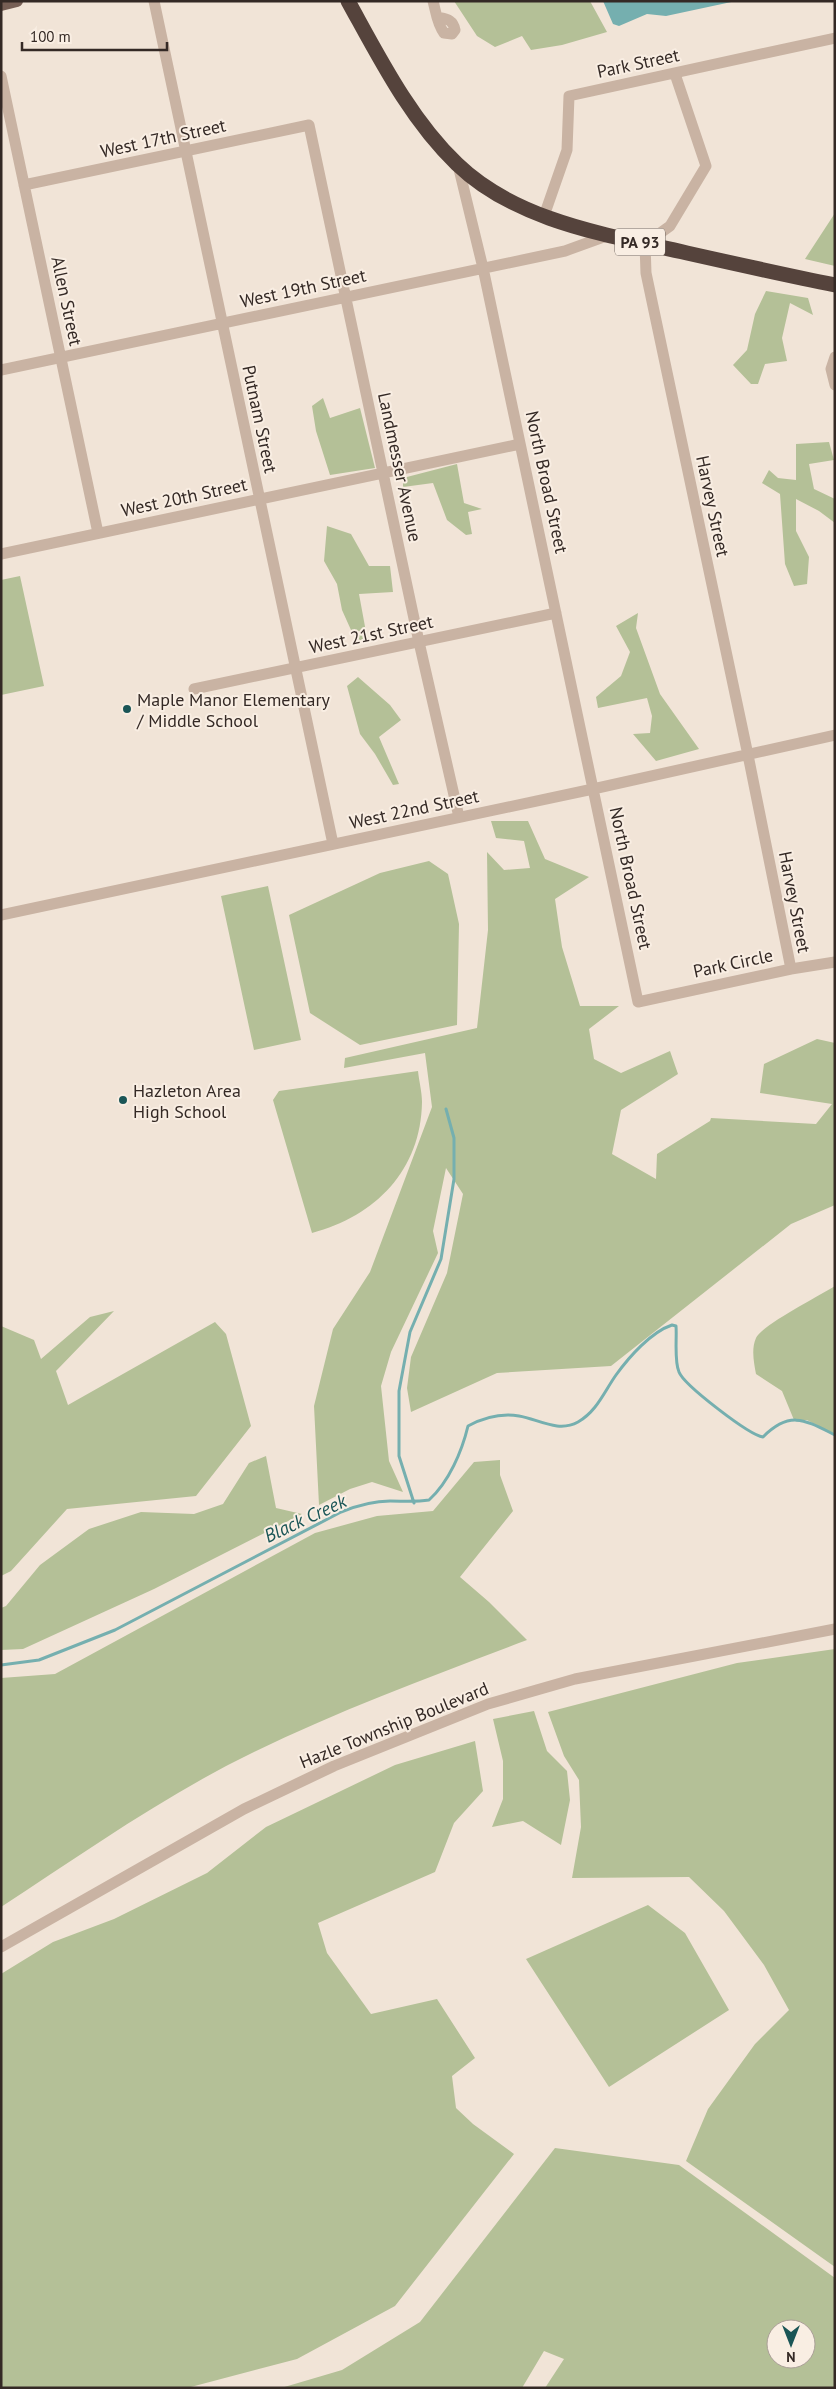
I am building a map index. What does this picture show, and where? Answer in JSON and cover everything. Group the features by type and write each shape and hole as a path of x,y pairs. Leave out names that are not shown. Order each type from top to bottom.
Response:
{"highway":[{"name":"North Broad Street","path":"348,1 410,106 434,139 458,165"},
{"name":"PA 93","path":"458,165 493,192 544,216 645,244 835,285"}],"main road":[{"path":"1,5 17,1"}],"street":[{"name":"Putnam Street","path":"154,1 333,844"},
{"path":"434,1 437,17"},
{"name":"Park Street","path":"544,216 568,150 569,96 835,38"},
{"path":"645,244 670,226 706,166 675,74"},
{"name":"Allen Street","path":"1,76 98,533"},
{"name":"West 17th Street","path":"24,185 309,125"},
{"name":"Landmesser Avenue","path":"309,125 419,642 459,817"},
{"name":"North Broad Street","path":"458,165 483,268 638,1002"},
{"name":"West 19th Street","path":"1,370 565,251 610,235"},
{"name":"Harvey Street","path":"645,244 646,273 748,756 790,969"},
{"path":"835,357 831,369 835,385"},
{"name":"West 20th Street","path":"1,554 520,444"},
{"name":"West 21st Street","path":"194,689 556,613"},
{"name":"West 22nd Street","path":"1,915 748,756 835,735"},
{"name":"Park Circle","path":"638,1002 790,969 835,962"},
{"name":"Hazle Township Boulevard","path":"1,1947 244,1809 334,1766 483,1706 575,1679 835,1629"}],"green space":[{"path":"454,1 590,1 607,32 562,45 531,50 522,36 495,47 477,36"},
{"path":"835,213 835,266 805,259"},
{"path":"766,291 808,298 813,315 790,303 782,338 787,361 765,364 758,384 751,384 733,365 747,350 755,314"},
{"path":"323,398 330,418 360,408 375,468 330,475 316,431 312,406"},
{"path":"829,442 834,460 809,464 814,489 835,499 835,523 819,511 796,499 796,531 809,557 807,584 794,586 785,564 780,494 762,483 769,470 778,478 796,480 796,444"},
{"path":"457,464 464,503 482,509 468,512 472,534 466,535 447,520 433,483 403,487 403,478"},
{"path":"327,526 351,534 369,566 390,566 393,592 359,594 366,632 361,643 351,630 342,610 337,584 324,561"},
{"path":"20,576 44,686 1,695 1,580"},
{"path":"638,613 636,628 660,694 699,749 656,761 633,734 650,733 652,716 647,698 598,708 596,697 621,676 630,652 616,626"},
{"path":"358,677 390,705 401,720 379,737 399,784 393,785 375,754 360,734 347,686"},
{"path":"491,821 528,821 545,859 589,877 555,899 562,947 580,1006 619,1006 589,1029 594,1059 621,1073 670,1051 678,1074 621,1110 612,1154 656,1179 657,1154 710,1121 711,1118 816,1124 832,1104 760,1093 764,1064 817,1039 835,1043 835,1205 791,1224 611,1366 497,1373 411,1412 407,1388 411,1357 447,1273 463,1194 446,1168 433,1231 438,1253 391,1352 381,1386 389,1461 403,1492 372,1482 350,1489 319,1505 314,1406 333,1329 370,1272 432,1107 425,1053 344,1068 345,1058 477,1028 488,930 487,852 504,870 530,868 524,841 496,838"},
{"path":"429,861 448,874 459,924 457,1025 360,1045 310,1013 289,915 380,873"},
{"path":"268,886 301,1040 254,1050 221,896"},
{"path":"418,1071 422,1094 420,1126 404,1169 391,1187 375,1202 356,1215 312,1233 273,1100 279,1091"},
{"path":"835,1286 835,1435 807,1420 794,1420 782,1391 756,1374 753,1351 754,1342 760,1332"},
{"path":"114,1311 56,1371 68,1405 215,1322 226,1334 251,1426 196,1496 67,1509 11,1571 1,1576 1,1326 34,1340 41,1359 90,1317"},
{"path":"266,1456 276,1508 302,1514 154,1589 23,1649 1,1650 1,1608 6,1606 40,1565 89,1529 141,1512 194,1514 223,1504 249,1463"},
{"path":"500,1460 500,1475 513,1511 460,1577 489,1602 527,1640 423,1679 287,1736 254,1752 157,1806 1,1907 1,1678 55,1674 315,1533 377,1516 433,1511 474,1462"},
{"path":"835,1649 835,2267 686,2161 708,2109 755,2044 789,2010 764,1965 724,1911 689,1877 572,1878 581,1827 579,1780 564,1756 548,1712 737,1663"},
{"path":"534,1711 547,1751 567,1771 570,1800 561,1845 523,1821 492,1827 503,1799 503,1761 493,1719"},
{"path":"475,1741 483,1791 454,1823 435,1872 318,1923 327,1953 371,2014 437,1999 475,2058 452,2076 456,2108 473,2124 514,2154 395,2306 297,2359 187,2388 1,2388 1,1974 53,1942 114,1919 207,1873 266,1827 395,1765"},
{"path":"648,1905 685,1933 729,2010 609,2087 526,1959"},
{"path":"555,2148 679,2165 835,2278 835,2388 545,2388 564,2359 544,2351 522,2388 281,2388 342,2370 420,2322"}],"water":[{"path":"603,1 736,1 666,16 647,14 619,26 613,24"}],"waterway":[{"path":"414,1503 399,1456 399,1391 410,1332 441,1259 454,1179 454,1138 446,1109"},
{"name":"Black Creek","path":"1,1665 39,1660 115,1630 341,1512 378,1502 429,1500 443,1484 454,1466 468,1426 486,1419 506,1415 519,1416 556,1426 571,1425 578,1422 585,1418 600,1401 616,1375 634,1353 656,1333 672,1325 676,1326 677,1367 683,1378 704,1398 745,1428 763,1437 781,1423 798,1420 815,1425 835,1435"}],"place":[{"name":"Maple Manor Elementary / Middle School","path":"127,709"},
{"name":"Hazleton Area High School","path":"123,1100"}]}
